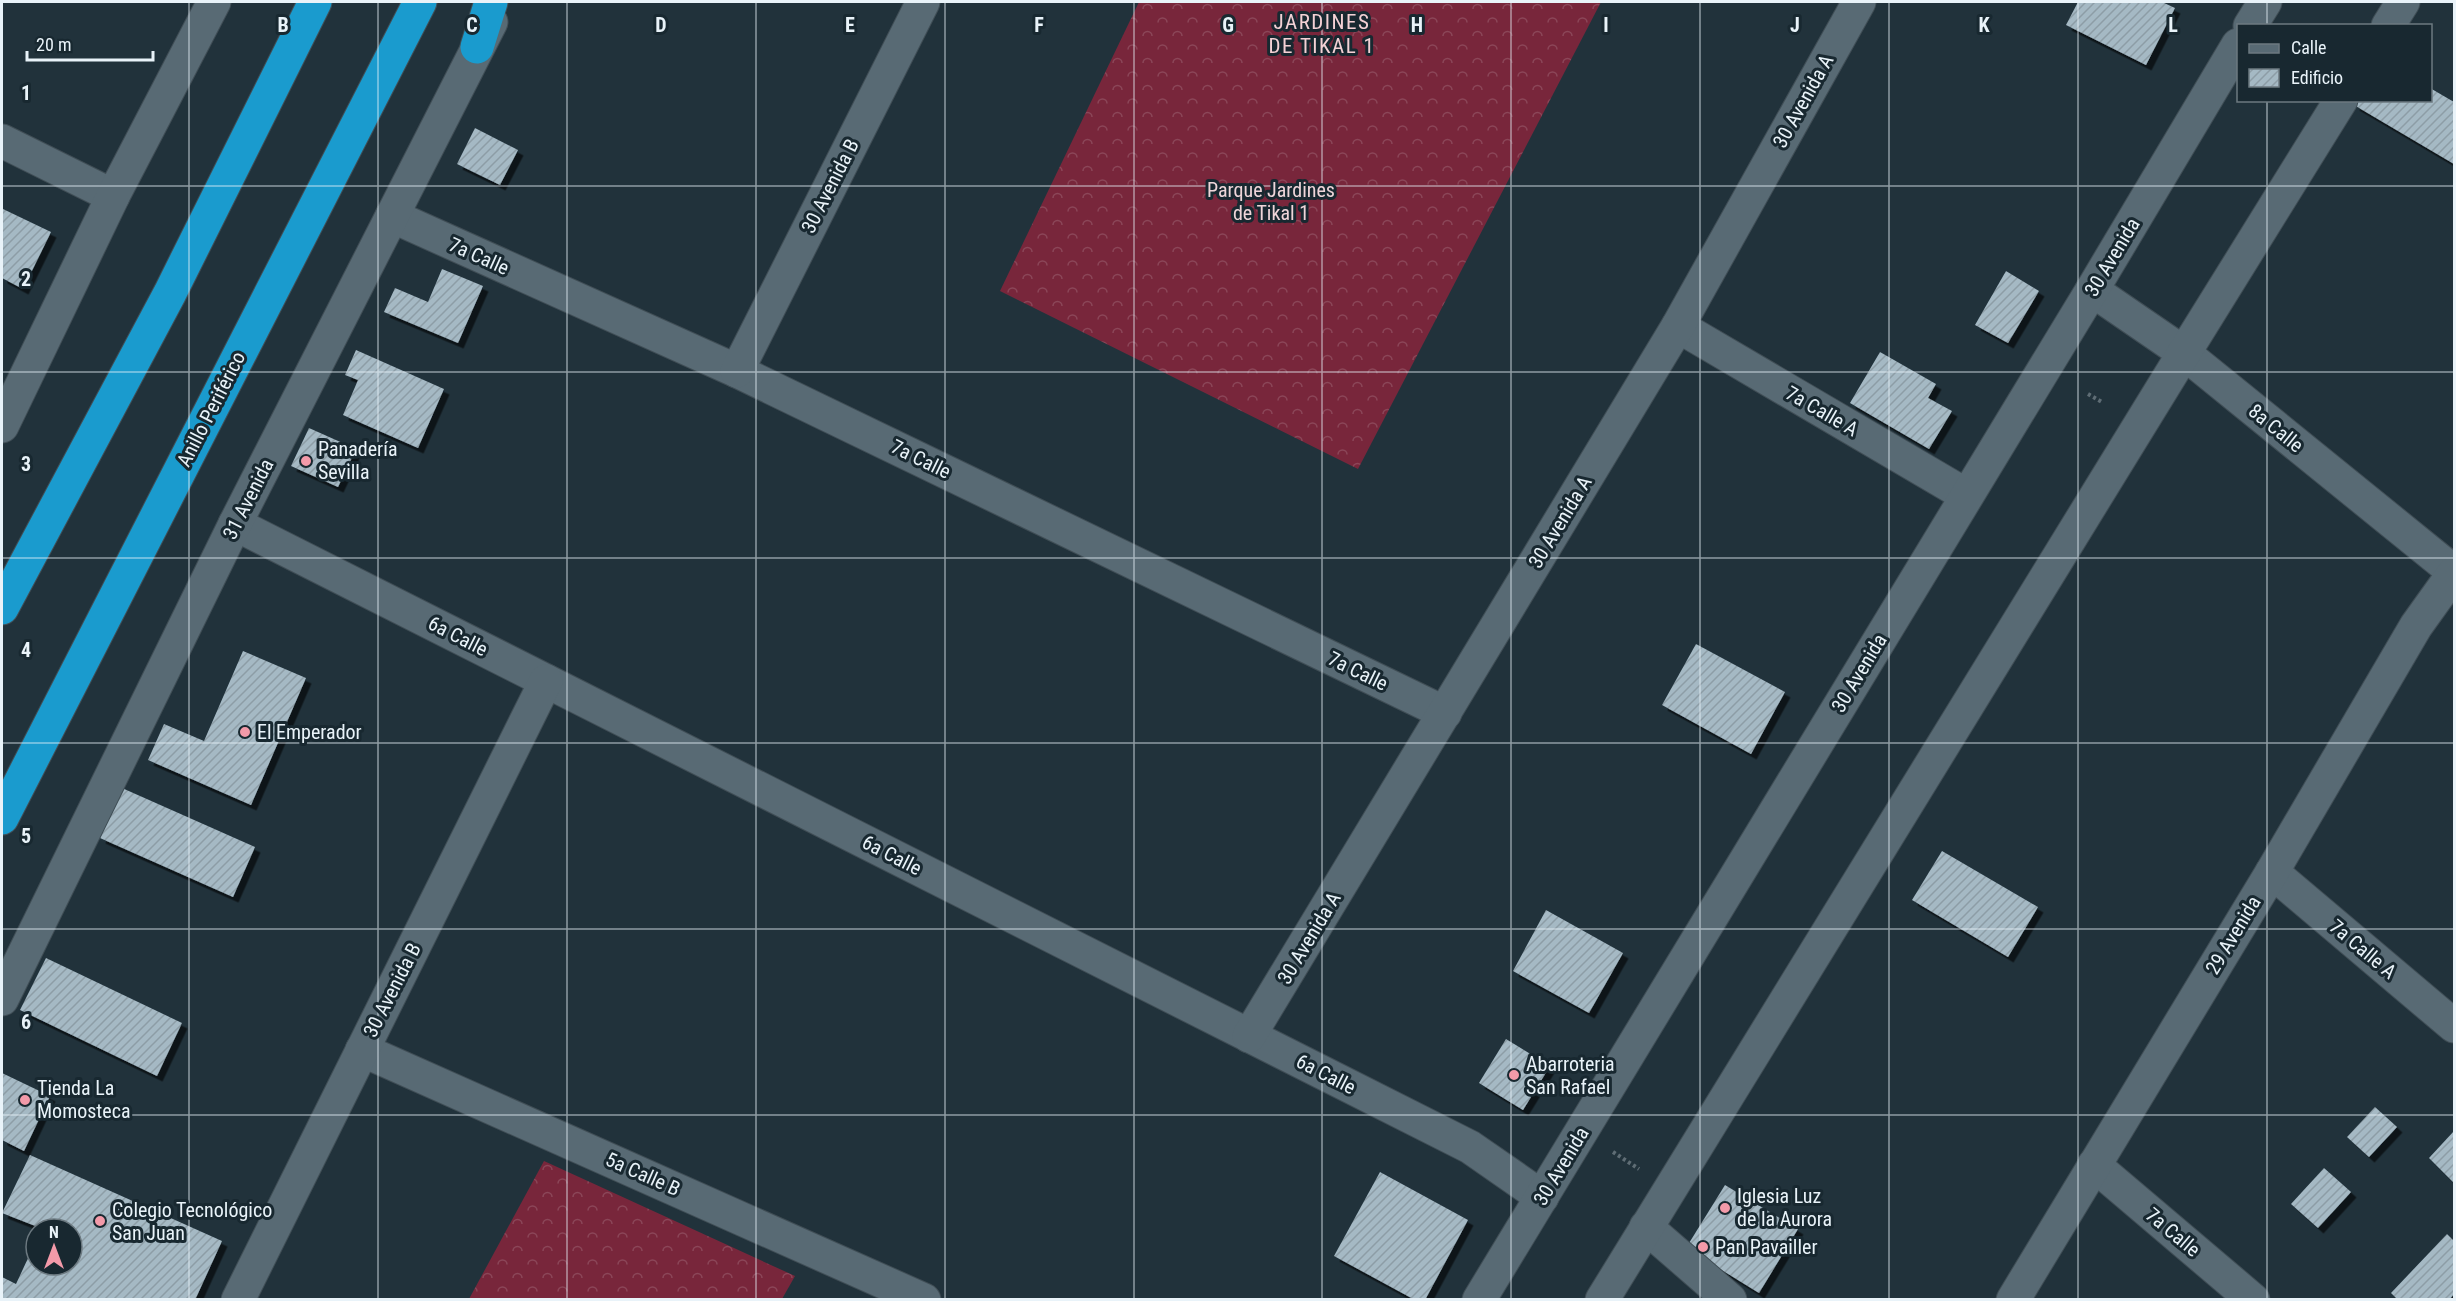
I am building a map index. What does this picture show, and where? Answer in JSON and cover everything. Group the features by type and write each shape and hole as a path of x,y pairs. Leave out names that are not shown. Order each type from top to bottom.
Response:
{"highway":[{"path":"2,608 170,293 315,2"},
{"name":"Anillo Periférico","path":"2,818 420,2"},
{"path":"477,48 491,2"}],"street":[{"path":"2,426 113,196 214,2"},
{"name":"31 Avenida","path":"2,999 235,524 501,2"},
{"name":"30 Avenida B","path":"737,370 923,2"},
{"name":"30 Avenida A","path":"1249,1035 1678,326 1859,2"},
{"path":"2251,24 2265,2"},
{"path":"2389,24 2403,2"},
{"name":"30 Avenida","path":"1479,1299 2092,290 2237,47"},
{"path":"1602,1299 2340,102"},
{"path":"2,141 113,196"},
{"name":"7a Calle","path":"392,216 737,370 1445,713"},
{"name":"8a Calle","path":"2092,290 2184,352 2454,572"},
{"name":"7a Calle A","path":"1678,326 1966,495"},
{"name":"6a Calle","path":"235,524 1470,1147 1542,1197"},
{"name":"29 Avenida","path":"2013,1299 2272,872 2416,626 2454,572"},
{"name":"30 Avenida B","path":"238,1299 546,681"},
{"name":"7a Calle A","path":"2272,872 2454,1026"},
{"name":"5a Calle B","path":"362,1050 924,1299"},
{"name":"7a Calle","path":"2094,1165 2253,1299"},
{"path":"1646,1227 1730,1299"}],"path":[{"path":"2088,394 2102,402"},
{"path":"1614,1152 1642,1171"}],"green space":[{"name":"Parque Jardines de Tikal 1","path":"1139,2 1601,2 1358,469 1000,291"},
{"path":"544,1161 795,1276 782,1299 469,1299"}],"building":[{"path":"2078,2 2162,2 2175,8 2146,65 2066,25"},
{"path":"2432,89 2454,102 2454,164 2354,105 2356,102 2432,102"},
{"path":"475,128 518,150 500,185 457,164"},
{"path":"3,209 51,232 23,289 2,278"},
{"path":"442,269 483,286 458,343 384,312 395,288 428,302"},
{"path":"2006,271 2039,291 2008,343 1975,325"},
{"path":"356,350 444,389 418,448 343,415 358,380 345,375"},
{"path":"1880,352 1936,384 1928,398 1952,411 1929,449 1850,403"},
{"path":"309,428 356,449 338,487 291,466"},
{"path":"1696,644 1785,692 1751,754 1662,705"},
{"name":"El Emperador","path":"243,651 306,678 251,805 148,760 164,724 204,741"},
{"path":"122,788 255,847 233,897 100,838"},
{"path":"1942,851 2038,907 2008,957 1912,900"},
{"path":"1546,910 1623,953 1589,1013 1513,971"},
{"path":"46,958 182,1023 157,1076 20,1010"},
{"name":"Abarroteria San Rafael","path":"1506,1039 1550,1066 1523,1110 1479,1083"},
{"path":"2,1073 50,1096 24,1151 2,1140"},
{"path":"2375,1107 2397,1127 2369,1157 2347,1137"},
{"path":"2454,1131 2454,1183 2429,1158"},
{"name":"Colegio Tecnológico San Juan","path":"30,1155 222,1241 195,1300 2,1300 2,1277 16,1284 24,1267 24,1277 84,1277 84,1217 24,1217 24,1222 2,1213"},
{"path":"2324,1168 2351,1192 2318,1228 2291,1204"},
{"path":"1380,1172 1468,1220 1425,1300 1415,1300 1334,1256"},
{"path":"1725,1185 1798,1229 1759,1293 1686,1248"},
{"path":"2447,1234 2454,1241 2454,1294 2449,1300 2398,1300 2391,1293"}],"place":[{"name":"Panadería Sevilla","path":"306,461"},
{"name":"El Emperador","path":"245,732"},
{"name":"Abarroteria San Rafael","path":"1514,1075"},
{"name":"Tienda La Momosteca","path":"25,1100"},
{"name":"Iglesia Luz de la Aurora","path":"1725,1208"},
{"name":"Colegio Tecnológico San Juan","path":"100,1221"},
{"name":"Pan Pavailler","path":"1703,1247"}],"district":[{"name":"JARDINES DE TIKAL 1","path":"1322,34"}]}
